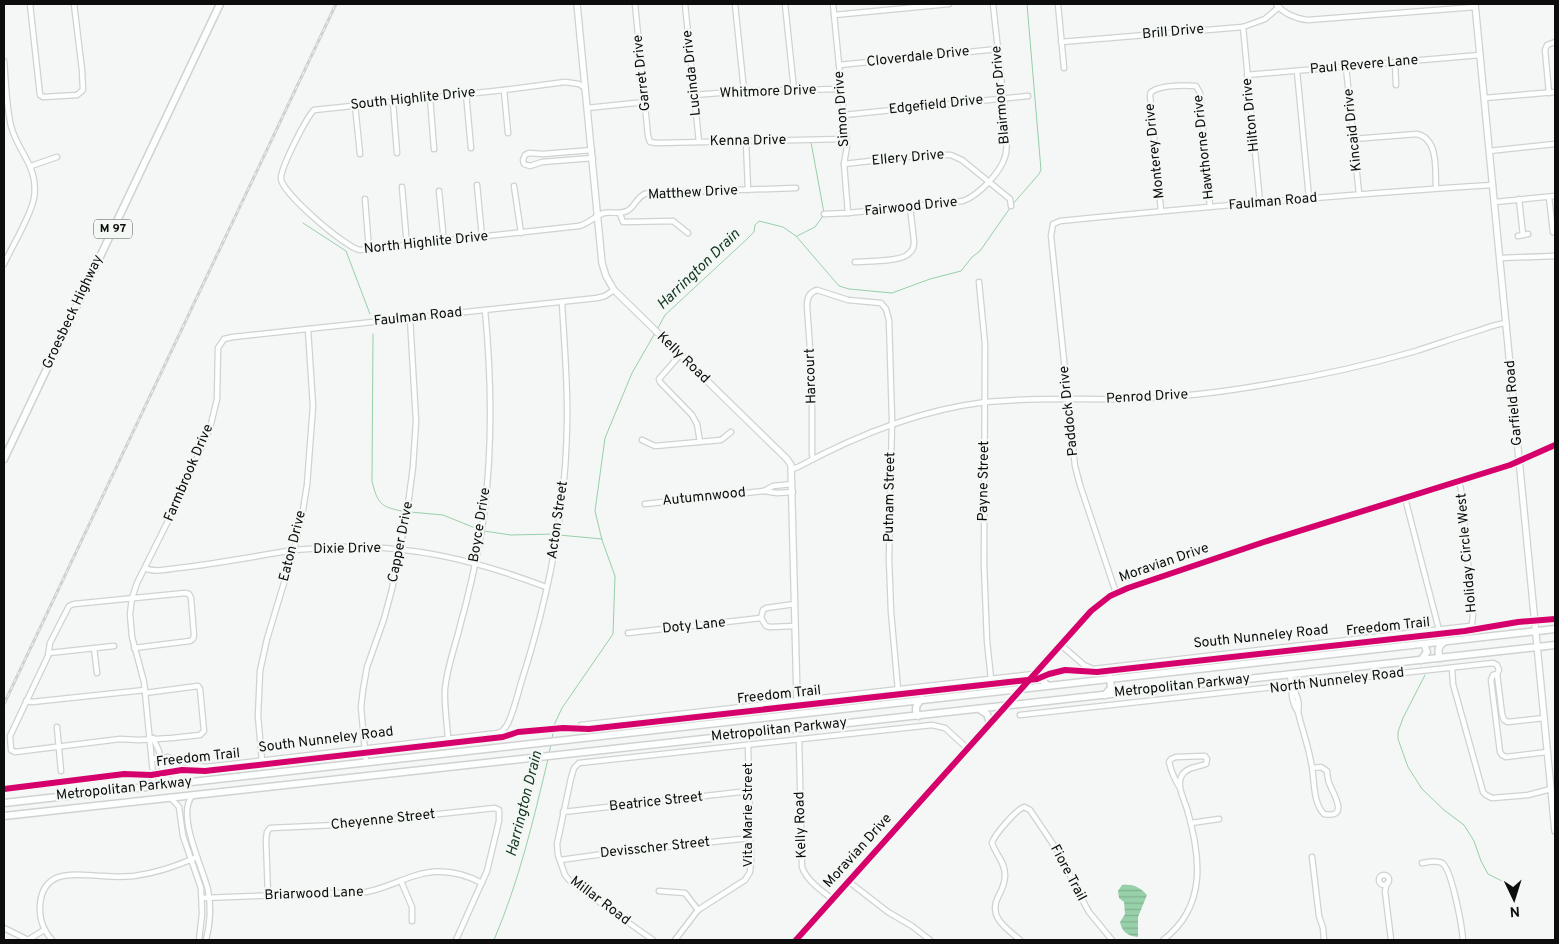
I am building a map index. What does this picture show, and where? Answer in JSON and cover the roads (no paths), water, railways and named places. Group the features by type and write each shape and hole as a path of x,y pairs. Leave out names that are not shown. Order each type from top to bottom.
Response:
{"main road":[{"name":"Groesbeck Highway","path":"4,459 220,4"},
{"name":"Metropolitan Parkway","path":"4,803 1555,629"},
{"path":"1440,658 1438,650 1444,642"},
{"path":"1421,660 1426,652 1424,644"},
{"name":"Metropolitan Parkway","path":"4,816 1555,645"},
{"path":"1036,672 1040,680 1047,685"},
{"path":"1105,695 1111,688 1110,678"},
{"path":"918,716 916,706 922,699"},
{"path":"979,709 988,716 990,724"},
{"path":"429,768 434,762 431,755"},
{"path":"84,807 83,800 88,793"}],"street":[{"path":"30,4 40,94 43,97 77,95 83,90 74,4"},
{"name":"Kelly Road","path":"577,4 604,273 614,290 787,459 792,468"},
{"name":"Garret Drive","path":"635,4 650,142"},
{"name":"Lucinda Drive","path":"685,4 699,142"},
{"path":"735,4 744,91"},
{"path":"785,4 794,90"},
{"name":"Simon Drive","path":"833,4 846,139 844,164 848,213"},
{"path":"834,15 949,4"},
{"name":"Blairmoor Drive","path":"989,181 1000,167 1006,153 1004,98 993,4"},
{"path":"1058,4 1064,68"},
{"path":"1277,6 1295,18 1308,20 1475,6"},
{"name":"Brill Drive","path":"1061,42 1243,26 1265,19 1277,6"},
{"name":"Garfield Road","path":"1475,6 1548,764 1553,779 1551,789 1555,831"},
{"name":"Hilton Drive","path":"1243,26 1260,203"},
{"path":"1549,92 1545,54 1546,45 1555,42"},
{"name":"Cloverdale Drive","path":"839,66 998,49"},
{"name":"Paul Revere Lane","path":"1247,75 1480,55"},
{"path":"4,61 11,125 15,139 31,166 35,188 32,206 4,264"},
{"path":"1395,63 1396,85"},
{"name":"Kincaid Drive","path":"1346,67 1359,194"},
{"path":"1297,71 1309,198"},
{"name":"South Highlite Drive","path":"281,178 294,144 314,110 565,82 579,84 586,90"},
{"name":"Monterey Drive","path":"1161,211 1151,92 1168,87 1192,86 1198,88"},
{"name":"Hawthorne Drive","path":"1198,88 1210,207"},
{"path":"504,90 508,133"},
{"name":"Whitmore Drive","path":"694,95 744,91 841,90"},
{"path":"1484,98 1555,92"},
{"path":"466,93 471,148"},
{"name":"Edgefield Drive","path":"844,114 1028,96"},
{"path":"430,97 434,149"},
{"path":"393,102 397,153"},
{"path":"587,108 645,102"},
{"path":"355,105 360,154"},
{"path":"1353,139 1417,134 1426,137 1434,153 1436,188"},
{"name":"Kenna Drive","path":"650,142 846,139"},
{"path":"746,141 748,190"},
{"path":"1489,150 1555,144"},
{"path":"592,150 543,154 529,153 525,155 523,160 524,164 532,166 542,162 593,158"},
{"name":"Ellery Drive","path":"844,164 945,154 957,157 1010,198 1011,206"},
{"path":"31,166 57,157"},
{"name":"North Highlite Drive","path":"281,178 283,186 288,193 315,218 357,250 579,226 588,223 598,215"},
{"name":"Fairwood Drive","path":"824,214 963,201 976,195 989,181"},
{"name":"Faulman Road","path":"1053,224 1060,221 1161,211 1493,184"},
{"path":"476,185 482,237"},
{"path":"514,186 521,233"},
{"path":"402,187 407,246"},
{"name":"Matthew Drive","path":"620,214 629,210 640,196 644,194 796,188"},
{"path":"439,192 444,242"},
{"path":"1495,202 1555,196"},
{"path":"1549,197 1552,232"},
{"path":"365,199 369,250"},
{"path":"1519,200 1523,235"},
{"path":"855,262 897,258 910,253 914,246 914,241 910,207"},
{"path":"598,215 606,212 620,214 622,222 674,221 688,233"},
{"name":"Paddock Drive","path":"1053,224 1051,236 1076,474 1116,593"},
{"path":"1500,258 1555,256"},
{"name":"Payne Street","path":"979,282 985,344 984,564 987,641 991,680"},
{"name":"Faulman Road","path":"221,342 228,338 597,298 605,296 614,290"},
{"name":"Putnam Street","path":"810,294 814,291 821,291 848,300 877,303 884,306 889,320 892,424 891,612 898,690"},
{"name":"Harcourt","path":"810,294 807,306 811,356 812,454 814,459"},
{"name":"Acton Street","path":"503,731 509,721 534,644 558,535 565,465 567,390 562,302"},
{"name":"Boyce Drive","path":"448,738 445,697 447,675 475,563 485,504 491,430 490,356 485,310"},
{"name":"Capper Drive","path":"366,762 361,707 362,690 367,667 390,596 401,549 410,492 415,437 415,412 410,318"},
{"name":"Penrod Drive","path":"792,468 798,467 846,443 892,424 926,414 986,402 1026,399 1162,397 1203,394 1266,385 1320,375 1397,357 1506,323"},
{"name":"Eaton Drive","path":"262,761 258,716 260,671 267,638 294,550 307,485 312,416 308,329"},
{"name":"Farmbrook Drive","path":"150,786 154,776 151,738 145,691 134,648 130,622 132,598 137,583 177,503 210,428 217,398 218,351 221,342"},
{"path":"680,356 659,379 692,414 697,424 700,442"},
{"path":"642,440 655,446 700,442 720,440 731,432"},
{"name":"Moravian Drive","path":"796,940 1095,607 1116,593 1264,542 1519,462 1555,445"},
{"path":"792,468 797,700"},
{"name":"Holiday Circle West","path":"1459,480 1473,614 1471,625"},
{"name":"Autumnwood","path":"764,491 773,486 792,484"},
{"name":"Autumnwood","path":"645,504 764,491 777,493 793,492"},
{"path":"1405,498 1439,630"},
{"name":"Dixie Drive","path":"145,568 153,570 193,566 294,550 346,547 401,549 475,563 546,587"},
{"path":"26,702 198,686 200,689 203,733 200,735 120,739 12,751 10,736 49,653 50,643 69,606 132,598 188,594 190,598 193,639 190,641 134,648"},
{"name":"Doty Lane","path":"795,604 766,608 763,610 761,618 766,626 770,627 796,626"},
{"name":"Doty Lane","path":"628,633 761,618"},
{"name":"South Nunneley Road","path":"1061,645 1084,665 1093,668 1468,627 1471,625"},
{"path":"49,653 114,646"},
{"path":"94,648 97,673"},
{"name":"North Nunneley Road","path":"1020,715 1493,663 1497,665 1499,670 1497,674"},
{"path":"1452,668 1453,684 1483,792 1486,796 1492,798 1528,795 1551,789"},
{"path":"582,725 991,680 1036,672"},
{"path":"1290,674 1292,686 1290,691 1294,707 1298,712 1312,768 1319,808 1324,814 1333,815 1338,807 1337,800 1329,783 1327,770 1321,766 1312,768"},
{"path":"1544,718 1508,722 1504,720 1497,674 1493,675 1491,680 1499,749 1502,755 1506,757 1547,752"},
{"path":"748,745 932,724 945,728 967,748"},
{"path":"57,727 61,771"},
{"name":"South Nunneley Road","path":"152,759 171,758 203,767 503,731"},
{"name":"Farmbrook Drive","path":"151,738 158,747 163,776 175,784"},
{"name":"Kelly Road","path":"799,739 802,867 810,880 832,899"},
{"name":"Millar Road","path":"653,940 571,882 565,875 557,852 557,844 575,766 584,762 748,745"},
{"name":"Vita Marie Street","path":"675,940 698,910 741,884 747,878 750,869 748,745"},
{"path":"1163,940 1186,917 1195,893 1198,870 1191,823 1180,788 1169,762 1176,757 1205,756 1207,759 1206,764 1191,768 1183,773 1180,780 1180,788"},
{"path":"1548,764 1555,765"},
{"name":"Beatrice Street","path":"564,812 748,791"},
{"path":"193,795 188,800 187,808 190,834 209,898 209,923 206,940"},
{"path":"170,797 179,807 183,836 199,880 202,898 199,940"},
{"name":"Fiore Trail","path":"1020,940 1001,924 996,917 995,907 1005,876 1003,863 992,843 1018,810 1024,807 1030,810 1055,846 1066,865 1082,901 1097,923 1112,940"},
{"name":"Cheyenne Street","path":"268,896 266,840 268,830 271,828 336,825 492,808 498,809 500,813 499,821 487,871 482,883"},
{"path":"1191,823 1219,818"},
{"name":"Devisscher Street","path":"560,860 750,838"},
{"path":"52,940 44,930 41,919 40,900 43,891 50,883 66,874 132,876 161,870 197,857"},
{"path":"1312,858 1324,940"},
{"path":"1422,863 1442,863 1447,870 1460,918 1463,940"},
{"name":"Briarwood Lane","path":"202,898 366,892 423,873 443,872 460,874 482,883"},
{"path":"1385,891 1379,878 1384,875 1388,877 1385,891 1391,940"},
{"path":"401,881 412,909 412,921"},
{"path":"848,881 888,912 912,926 930,940"},
{"path":"456,940 482,883"},
{"path":"1381,884 1387,883"},
{"path":"659,891 686,893 698,910"},
{"path":"4,928 28,940 44,930"}],"waterway":[{"name":"Harrington Drain","path":"1012,205 1041,170 1027,4"},
{"path":"811,142 824,213"},
{"name":"Harrington Drain","path":"657,330 665,315 754,232 755,225 759,221 783,227 796,236 839,286 849,289 892,293 930,279 961,271 972,257 980,251 1010,208"},
{"path":"797,236 815,227 823,216"},
{"path":"303,223 346,251 370,314"},
{"name":"Harrington Drain","path":"552,738 555,723 562,708 613,634 615,576 602,540 595,511 605,438 632,373 655,333"},
{"path":"373,334 372,481 376,496 382,504 391,509 406,512"},
{"path":"410,512 443,515 480,530"},
{"path":"484,531 511,535 555,534"},
{"path":"559,535 602,539"},
{"path":"1425,675 1398,732 1398,739 1408,767 1422,789 1444,810 1464,825 1474,841 1488,874 1504,882"},
{"name":"Harrington Drain","path":"549,753 551,745"},
{"name":"Harrington Drain","path":"494,940 518,873 548,759"}],"railway":[{"path":"4,704 336,4"}]}
